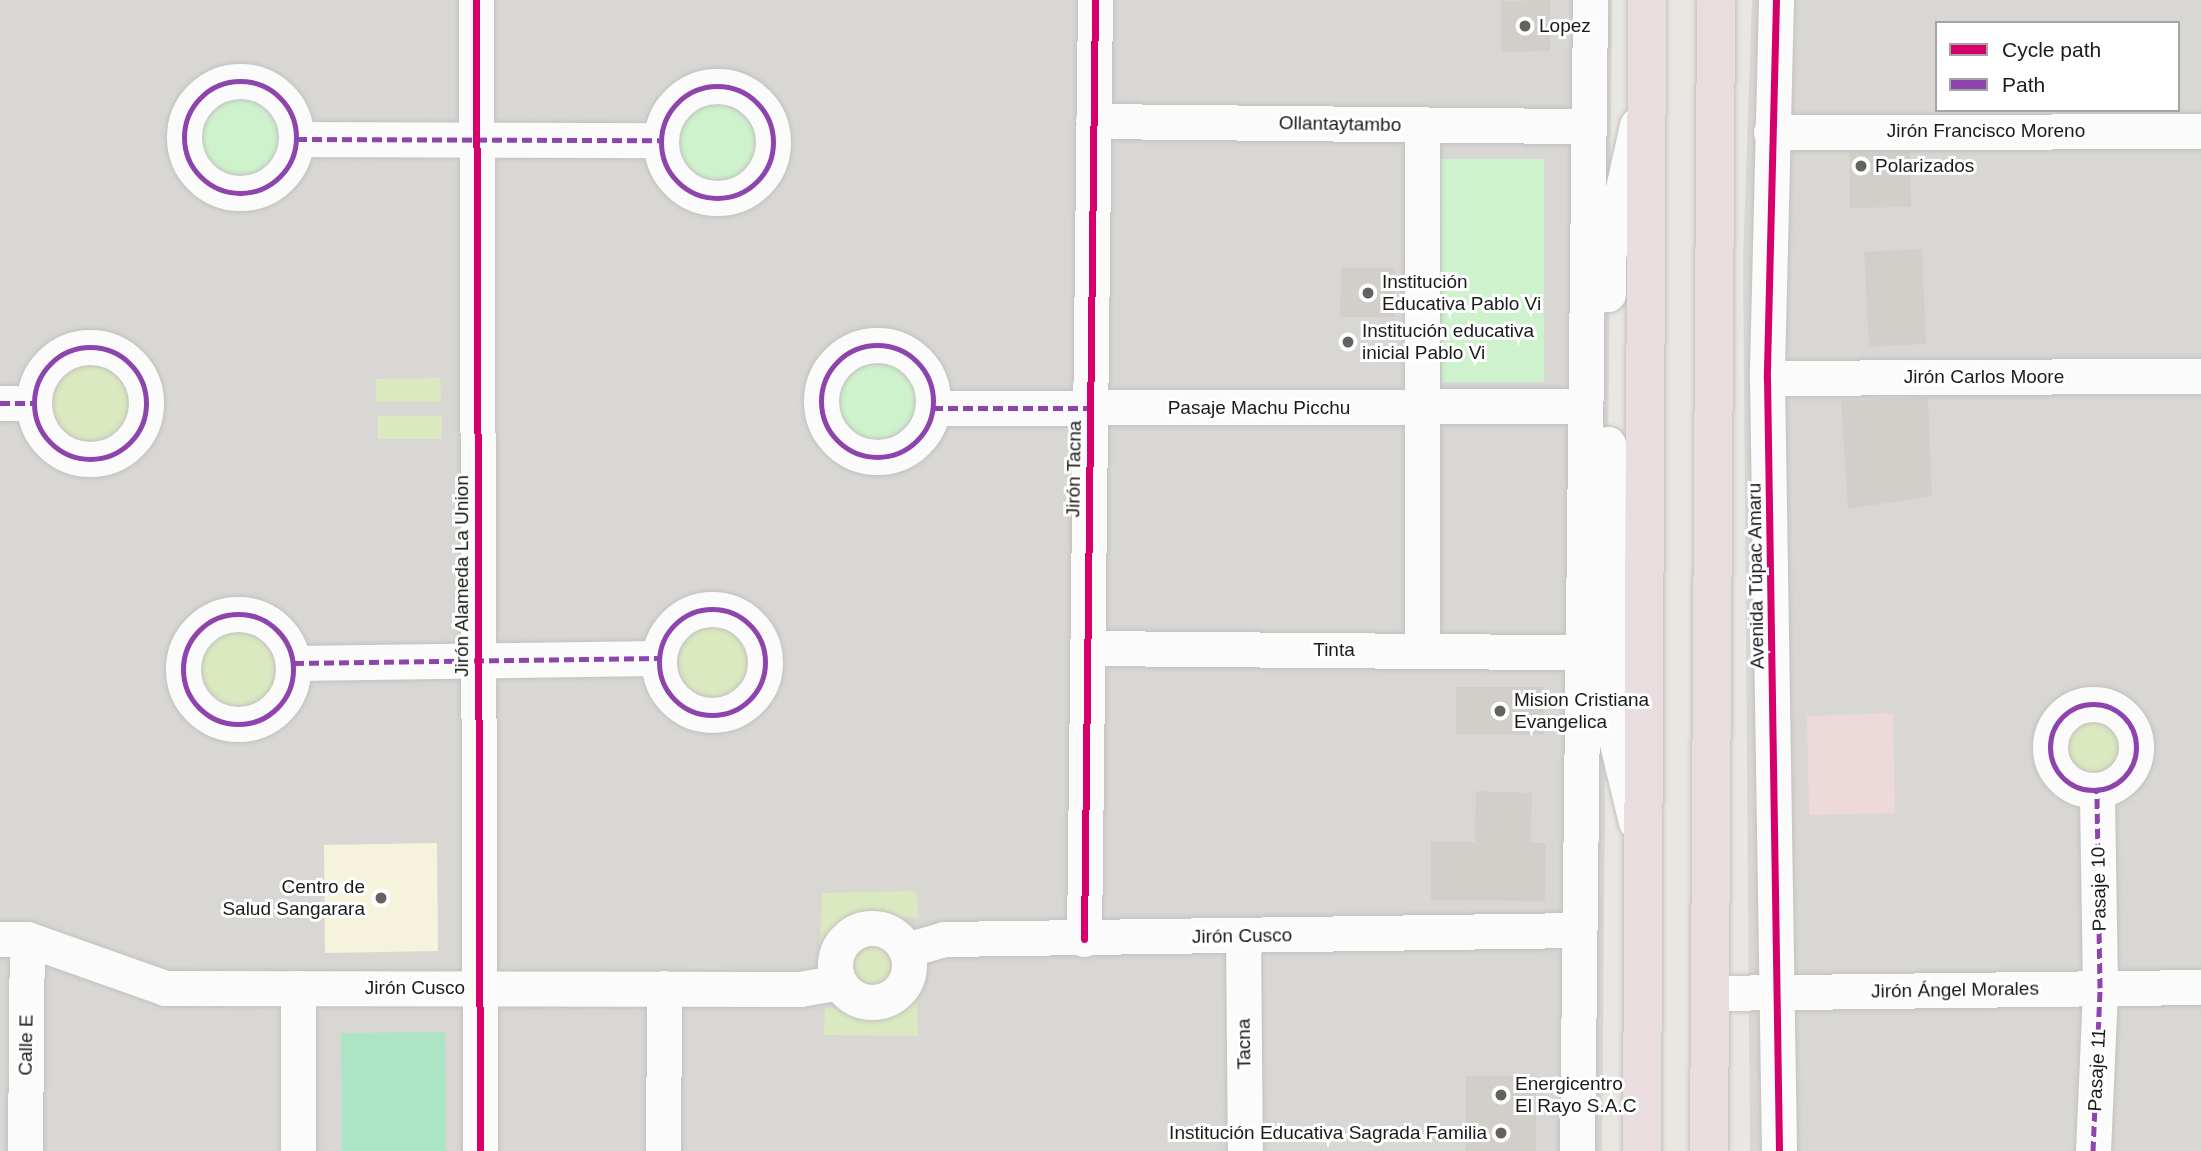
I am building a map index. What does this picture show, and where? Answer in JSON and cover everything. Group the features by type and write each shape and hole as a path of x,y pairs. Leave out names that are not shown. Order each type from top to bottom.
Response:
{"highway":[{"path":"1642,1151 1645,860 1642,105 1647,0"},
{"path":"1709,1151 1716,0"}],"street":[{"name":"Jirón Alameda La Union","path":"476,0 480,1151"},
{"name":"Jirón Tacna","path":"1084,939 1095,0"},
{"path":"1577,1151 1590,0"},
{"name":"Avenida Túpac Amaru","path":"1776,0 1771,132 1768,378 1780,992 1779,1151"},
{"name":"Ollantaytambo","path":"1093,121 1587,126"},
{"path":"1422,124 1422,651"},
{"name":"Jirón Francisco Moreno","path":"1771,132 2201,131"},
{"path":"297,139 660,140"},
{"name":"Jirón Carlos Moore","path":"1768,378 2201,376"},
{"name":"Pasaje Machu Picchu","path":"933,408 1584,406"},
{"name":"Tinta","path":"1087,649 1582,652"},
{"path":"294,663 659,658"},
{"name":"Pasaje 10","path":"2097,791 2100,988"},
{"path":"879,928 906,950 909,975 894,996 857,999 838,982 835,959 856,932 879,928"},
{"name":"Jirón Cusco","path":"906,950 944,939 1579,930"},
{"name":"Tacna","path":"1243,936 1245,1151"},
{"name":"Jirón Cusco","path":"14,939 165,988 800,989 838,982"},
{"name":"Calle E","path":"14,939 25,1151"},
{"name":"Jirón Ángel Morales","path":"1710,993 2201,987"},
{"path":"298,988 298,1151"},
{"path":"663,1151 664,988"},
{"name":"Pasaje 11","path":"2093,1151 2100,988"}],"shaded area":[{"path":"0,0 1612,0 1602,1151 0,1151"},
{"path":"1752,0 2201,0 2201,1151 1750,1151 1743,259"},
{"path":"1893,713 1895,813 1809,815 1807,716"},
{"name":"Centro de Salud Sangarara","path":"437,843 438,951 325,953 324,845"}],"green space":[{"path":"232,92 248,92 271,104 280,118 283,135 280,152 271,166 248,178 232,178 216,171 204,159 197,143 197,127 204,111 216,99"},
{"path":"717,96 734,100 749,109 758,124 762,141 758,158 749,173 734,182 717,186 700,182 685,173 676,158 672,141 676,124 685,109 700,100"},
{"path":"1440,159 1544,159 1544,382 1441,382"},
{"path":"90,356 108,360 123,370 133,385 137,403 133,421 123,436 108,446 90,450 72,446 57,436 47,421 43,403 47,385 57,370 72,360"},
{"path":"876,358 892,361 906,370 915,384 918,400 915,416 906,430 892,439 876,442 860,439 846,430 837,416 834,400 837,384 846,370 860,361"},
{"path":"440,378 441,402 376,402 376,379"},
{"path":"378,416 442,416 442,439 378,439"},
{"path":"713,621 729,624 742,633 751,646 754,662 751,678 742,691 729,700 713,703 697,700 684,691 675,678 672,662 675,646 684,633 697,624"},
{"path":"238,624 255,628 269,637 278,651 282,668 278,685 269,699 255,708 238,712 221,708 207,699 198,685 194,668 198,651 207,637 221,628"},
{"path":"2087,717 2099,717 2114,725 2122,740 2122,752 2114,767 2099,775 2087,775 2072,767 2064,752 2064,740 2072,725"},
{"path":"916,891 919,917 874,918 847,926 820,947 822,893"},
{"path":"873,938 892,945 899,964 892,983 873,990 854,983 847,964 854,945"},
{"path":"917,982 918,1036 824,1035 825,1008 873,1009 899,1001"},
{"path":"445,1032 446,1151 342,1151 341,1033"}],"building":[{"name":"Lopez","path":"1550,0 1550,51 1501,52 1501,1"},
{"path":"1910,145 1911,207 1850,208 1850,147"},
{"path":"1922,249 1926,344 1869,347 1864,252"},
{"name":"Institución Educativa Pablo Vi","path":"1341,268 1395,268 1395,317 1340,317"},
{"path":"1928,397 1932,496 1848,509 1841,401"},
{"name":"Mision Cristiana Evangelica","path":"1456,687 1544,687 1544,735 1456,734"},
{"path":"1476,791 1532,793 1531,843 1546,843 1545,901 1431,900 1431,842 1475,842"},
{"path":"1466,1076 1536,1076 1536,1151 1466,1151"}],"marked path":[{"path":"240,81 261,85 280,97 292,116 296,137 292,158 280,177 261,189 240,193 219,189 200,177 188,158 184,137 188,116 200,97 219,85 240,81"},
{"path":"717,86 739,90 757,102 769,120 773,142 769,164 757,182 739,194 717,198 695,194 677,182 665,164 661,142 665,120 677,102 695,90 717,86"},
{"path":"297,139 659,140"},
{"path":"877,345 898,349 917,361 929,380 933,401 929,422 917,441 898,453 877,457 856,453 837,441 825,422 821,401 825,380 837,361 856,349 877,345"},
{"path":"90,347 112,351 130,363 142,381 146,403 142,425 130,443 112,455 90,459 68,455 50,443 38,425 34,403 38,381 50,363 68,351 90,347"},
{"path":"0,403 33,403"},
{"path":"933,408 1090,408"},
{"path":"712,609 732,613 749,625 761,642 765,662 761,682 749,699 732,711 712,715 692,711 675,699 663,682 659,662 663,642 675,625 692,613 712,609"},
{"path":"238,614 259,618 277,630 289,648 293,669 289,690 277,708 259,720 238,724 217,720 199,708 187,690 183,669 187,648 199,630 217,618 238,614"},
{"path":"294,663 659,658"},
{"path":"2093,704 2110,707 2124,716 2133,730 2136,747 2133,764 2124,778 2110,787 2093,790 2076,787 2062,778 2053,764 2050,747 2053,730 2062,716 2076,707 2093,704"},
{"path":"2093,1151 2100,988 2097,791"}],"cycle path":[{"path":"476,0 480,1151"},
{"path":"1084,939 1095,0"},
{"path":"1776,0 1767,378 1779,1151"}],"place":[{"name":"Lopez","path":"1525,26"},
{"name":"Polarizados","path":"1861,166"},
{"name":"Institución Educativa Pablo Vi","path":"1368,293"},
{"name":"Institución educativa inicial Pablo Vi","path":"1348,342"},
{"name":"Mision Cristiana Evangelica","path":"1500,711"},
{"name":"Centro de Salud Sangarara","path":"381,898"},
{"name":"Energicentro El Rayo S.A.C","path":"1501,1095"},
{"name":"Institución Educativa Sagrada Familia","path":"1501,1133"}]}
